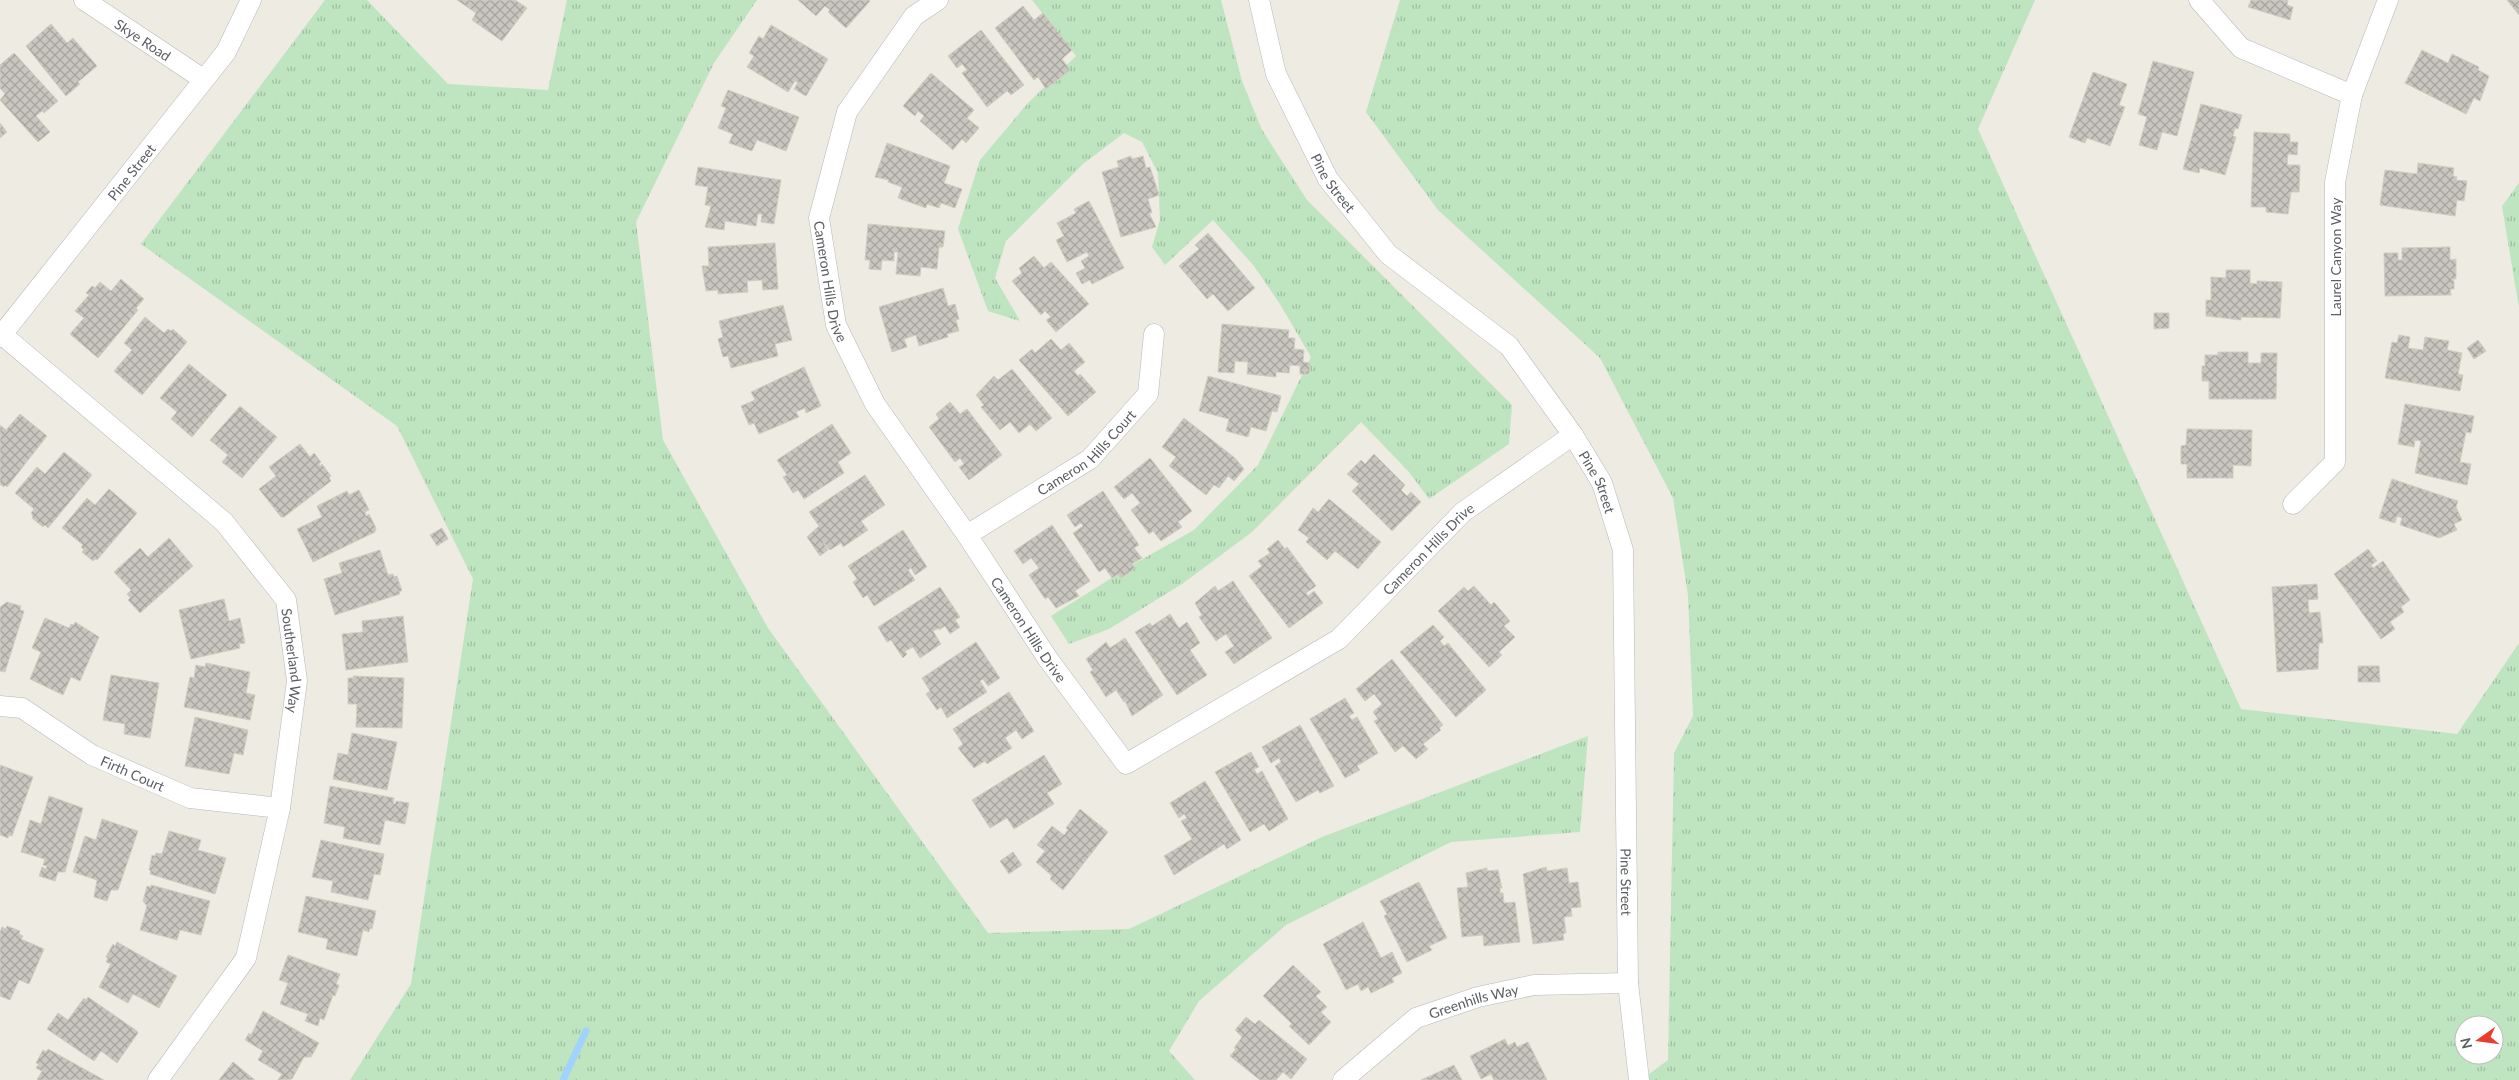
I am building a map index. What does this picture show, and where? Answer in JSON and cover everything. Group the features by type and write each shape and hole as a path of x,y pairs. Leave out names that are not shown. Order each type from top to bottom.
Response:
{"street":[{"name":"Skye Road","path":"84,0 203,79"},
{"name":"Pine Street","path":"3,333 226,52 251,0"},
{"name":"Cameron Hills Drive","path":"938,0 914,16 847,112 819,218 836,324 875,404 967,535 1048,659 1126,764 1339,639 1463,512 1572,435"},
{"name":"Pine Street","path":"1259,0 1276,74 1328,179 1388,254 1509,346 1572,435 1602,483 1623,550 1628,983 1639,1080"},
{"path":"2198,0 2241,48 2352,96"},
{"name":"Laurel Canyon Way","path":"2293,504 2335,462 2335,182 2352,96 2388,0"},
{"name":"Southerland Way","path":"3,333 6,338 224,522 286,600 297,681 280,808 246,958 158,1080"},
{"name":"Cameron Hills Court","path":"967,535 1090,459 1148,394 1154,334"},
{"name":"Firth Court","path":"0,706 22,708 92,755 190,798 280,808"},
{"name":"Greenhills Way","path":"1343,1080 1416,1018 1425,1014 1478,997 1534,985 1628,983"}],"green space":[{"path":"325,0 367,0 448,84 548,90 567,0 757,0 714,63 636,222 663,440 768,628 988,933 1129,929 1322,837 1588,736 1580,832 1451,842 1286,925 1199,1001 1169,1051 1195,1080 350,1080 411,984 473,579 397,426 141,244"},
{"path":"1032,0 1221,0 1242,81 1262,130 1307,200 1512,405 1509,444 1429,499 1409,472 1361,422 1252,532 1182,584 1109,629 1069,644 1051,616 1134,564 1194,530 1258,465 1311,357 1280,304 1254,266 1213,220 1165,265 1152,247 1160,220 1158,173 1142,142 1124,133 1083,164 1006,241 995,278 1020,321 988,311 958,229 980,160 1028,103 1076,56"},
{"path":"1400,0 2035,0 1978,129 2241,709 2457,734 2519,643 2519,1080 1641,1080 1668,1060 1674,753 1693,716 1688,595 1673,498 1600,358 1438,210 1366,112"},
{"path":"2519,183 2519,308 2502,206"}],"building":[{"path":"457,0 515,0 527,8 502,41 472,20 476,13"},
{"path":"798,0 870,1 846,28 828,12 830,10 825,6 816,16"},
{"path":"2251,0 2288,0 2287,5 2293,7 2290,20 2248,7"},
{"path":"2507,0 2519,0 2519,15"},
{"path":"1023,6 1034,20 1043,13 1072,50 1062,59 1070,70 1046,89 1038,77 1034,80 995,28"},
{"path":"51,24 67,43 73,38 97,66 78,82 80,84 66,96 26,46"},
{"path":"771,25 828,59 806,96 794,89 798,82 795,81 788,92 747,67 754,56 749,53 759,36 763,39"},
{"path":"981,30 1024,85 1011,95 1007,91 987,107 962,73 967,70 962,64 957,68 948,56"},
{"path":"2422,50 2448,63 2452,54 2479,67 2478,70 2489,76 2480,101 2474,98 2466,114 2405,83"},
{"path":"14,53 58,101 44,113 42,111 36,116 50,132 38,142 0,100 5,94 0,88 0,65"},
{"path":"2153,61 2194,72 2177,136 2162,132 2157,150 2139,145 2147,117 2138,114"},
{"path":"2093,72 2127,84 2119,105 2125,107 2110,146 2087,138 2085,143 2069,137"},
{"path":"931,73 974,110 967,118 979,128 966,143 962,139 953,150 920,121 924,116 918,111 915,116 903,106"},
{"path":"728,90 799,117 786,151 757,140 752,151 729,143 733,134 718,128 726,108 721,106"},
{"path":"2201,104 2242,115 2238,129 2235,128 2233,136 2236,137 2225,175 2200,168 2199,173 2183,169"},
{"path":"0,123 7,132 0,138"},
{"path":"2254,132 2290,134 2290,142 2298,142 2297,155 2288,154 2287,165 2300,165 2299,192 2291,192 2288,214 2266,212 2266,207 2251,207"},
{"path":"887,143 950,166 944,183 962,189 955,208 941,203 939,208 927,204 926,208 898,198 902,187 888,182 889,180 875,177"},
{"path":"1131,156 1132,159 1143,156 1146,168 1150,167 1159,195 1148,199 1152,213 1149,213 1156,227 1121,237 1102,172 1119,167 1117,161"},
{"path":"2418,163 2454,168 2453,176 2457,177 2456,180 2467,181 2464,201 2457,200 2455,216 2380,205 2385,170 2417,174"},
{"path":"698,167 781,180 774,224 761,222 762,214 758,214 756,226 725,221 724,230 705,227 711,206 705,205 708,187 695,185"},
{"path":"1089,201 1124,268 1092,284 1090,280 1082,284 1076,273 1085,268 1081,261 1089,256 1087,252 1067,262 1056,240 1064,236 1057,223 1076,213 1074,209"},
{"path":"868,224 945,231 943,247 939,247 937,269 921,267 920,276 896,274 898,252 894,252 894,261 882,260 881,270 869,269 870,260 865,260"},
{"path":"1208,233 1255,288 1228,311 1213,294 1207,299 1179,266 1199,249 1195,245"},
{"path":"775,243 778,289 763,290 762,280 747,281 748,292 718,294 718,290 706,291 702,266 709,266 708,247"},
{"path":"2450,247 2450,260 2456,259 2456,279 2451,279 2454,281 2454,289 2450,289 2451,295 2385,296 2384,253 2398,253 2398,260 2402,260 2402,248"},
{"path":"1034,256 1044,268 1051,262 1089,304 1056,332 1046,320 1051,317 1045,311 1041,315 1012,281 1022,273 1019,268"},
{"path":"2226,270 2250,270 2250,283 2257,284 2257,281 2282,282 2280,318 2241,317 2241,320 2206,316 2206,300 2211,300 2211,277 2226,278"},
{"path":"121,279 144,299 136,308 138,310 98,358 70,334 84,318 75,311 89,295 86,293 92,286 95,288 100,282 111,291"},
{"path":"943,288 948,306 955,304 959,319 956,320 959,331 947,334 948,337 919,346 916,335 904,339 907,347 892,352 879,307"},
{"path":"783,305 792,340 775,344 778,356 731,368 728,356 723,357 718,339 723,337 719,321"},
{"path":"2154,313 2169,313 2169,328 2154,329"},
{"path":"145,317 164,333 168,329 171,331 173,329 187,342 142,395 114,371 132,350 124,343"},
{"path":"1222,324 1289,330 1288,338 1295,338 1294,349 1304,350 1303,362 1310,363 1309,374 1300,374 1300,366 1290,365 1289,373 1276,372 1276,377 1247,374 1248,362 1235,361 1234,373 1218,372"},
{"path":"2399,335 2410,337 2408,348 2423,350 2425,337 2449,341 2447,350 2462,353 2458,374 2463,375 2460,391 2385,378 2392,342 2397,343"},
{"path":"1051,339 1061,350 1069,343 1085,362 1074,371 1078,376 1080,374 1096,392 1068,416 1019,360 1032,349 1035,353"},
{"path":"2478,340 2486,351 2474,359 2467,348"},
{"path":"2218,352 2248,352 2248,363 2261,363 2261,353 2277,353 2276,399 2209,399 2209,381 2202,381 2202,366 2205,366 2205,355 2218,355"},
{"path":"189,364 227,395 192,437 171,419 177,412 160,398"},
{"path":"804,367 821,406 806,413 805,408 796,412 799,417 759,434 754,423 749,425 741,406 755,400 751,392"},
{"path":"1012,369 1052,418 1036,431 1030,424 1019,433 1010,422 1000,430 981,407 984,405 976,395 994,376 998,380"},
{"path":"1208,376 1281,396 1277,412 1272,411 1266,431 1251,427 1248,437 1226,431 1229,419 1199,411"},
{"path":"950,402 960,414 967,409 1002,455 969,480 959,467 964,464 960,458 955,462 929,427 939,419 936,414"},
{"path":"2405,404 2474,416 2471,433 2466,432 2460,462 2471,464 2467,485 2415,473 2421,441 2415,440 2414,447 2398,444"},
{"path":"240,406 277,437 242,478 222,462 228,455 210,440"},
{"path":"20,414 47,436 7,487 5,485 4,487 0,484 0,425 6,430"},
{"path":"1184,418 1235,458 1244,469 1234,481 1228,476 1219,488 1214,485 1206,495 1169,466 1176,457 1162,447"},
{"path":"832,424 851,453 838,462 844,473 804,499 798,490 793,493 783,477 787,475 777,460"},
{"path":"2187,429 2252,430 2251,466 2233,465 2233,478 2187,478 2187,464 2181,464 2181,446 2186,445"},
{"path":"300,444 310,457 314,453 321,462 320,466 322,464 331,476 329,478 331,481 284,517 281,517 259,489 276,476 269,467"},
{"path":"64,452 92,475 48,528 45,525 43,527 32,518 31,513 34,509 15,493 37,467 45,474"},
{"path":"1374,454 1405,485 1401,490 1407,496 1411,492 1421,502 1392,531 1352,491 1359,484 1347,474 1361,460 1365,464"},
{"path":"1150,458 1192,511 1178,522 1182,527 1161,541 1153,531 1149,534 1131,510 1140,503 1132,493 1124,499 1114,487"},
{"path":"865,475 885,505 861,521 868,530 843,547 841,543 830,550 823,542 828,550 820,556 807,537 819,526 809,512"},
{"path":"2392,479 2458,501 2456,507 2462,520 2454,524 2457,530 2439,538 2400,525 2402,518 2397,516 2395,523 2379,518"},
{"path":"109,489 137,513 97,560 93,561 82,552 84,550 81,547 83,545 62,528 87,498 95,505"},
{"path":"359,490 369,510 365,512 366,516 369,514 376,528 375,532 313,562 297,529 322,517 317,506 347,491 349,495"},
{"path":"1103,491 1139,545 1134,548 1142,558 1132,564 1135,568 1121,578 1118,574 1112,578 1105,568 1099,572 1073,533 1083,526 1081,523 1075,527 1067,515"},
{"path":"1329,499 1381,542 1358,569 1335,551 1327,560 1306,542 1309,538 1298,530 1313,508 1318,512"},
{"path":"1052,525 1090,581 1075,591 1079,596 1056,608 1048,597 1045,599 1029,575 1039,568 1031,558 1023,564 1014,551"},
{"path":"442,528 448,539 437,546 430,535"},
{"path":"903,530 927,567 915,575 911,568 908,570 915,580 874,606 867,595 863,598 853,582 857,579 848,566"},
{"path":"169,538 193,566 140,613 128,600 130,598 127,594 131,590 114,572 140,548 148,557"},
{"path":"1278,540 1285,549 1287,547 1316,586 1306,593 1308,596 1314,591 1323,603 1289,628 1249,576 1262,566 1258,561 1270,553 1267,549"},
{"path":"2368,549 2377,561 2371,565 2373,568 2383,561 2410,600 2401,607 2404,612 2390,622 2395,629 2381,639 2334,574"},
{"path":"380,550 388,575 393,574 394,577 397,576 402,591 399,591 400,594 335,615 324,579 342,573 339,563"},
{"path":"1233,581 1272,638 1234,664 1225,652 1234,646 1226,634 1216,641 1199,617 1202,615 1195,603 1215,586 1218,591"},
{"path":"2317,584 2318,599 2308,600 2309,613 2320,612 2323,643 2319,643 2318,669 2277,672 2272,587"},
{"path":"1474,586 1491,605 1494,602 1510,621 1504,626 1515,637 1499,652 1502,655 1489,667 1438,611 1464,587 1468,591"},
{"path":"940,587 960,617 955,620 960,627 950,634 945,626 933,631 941,644 920,658 913,647 905,651 907,654 903,658 891,640 887,642 878,627"},
{"path":"224,599 229,621 240,618 245,643 239,644 240,648 191,659 179,610"},
{"path":"7,602 21,606 20,610 24,611 5,672 0,671 0,607"},
{"path":"1170,614 1179,628 1187,622 1200,643 1190,650 1207,675 1177,695 1135,632 1150,623 1152,626"},
{"path":"403,616 408,662 346,670 342,634 363,632 362,621"},
{"path":"45,618 69,628 75,622 99,637 80,681 71,677 63,695 30,679 41,652 32,648"},
{"path":"1433,625 1444,637 1440,641 1444,646 1448,643 1486,690 1456,717 1400,652"},
{"path":"1125,638 1163,695 1132,716 1125,701 1116,690 1106,697 1090,672 1093,670 1086,659 1106,642 1110,648"},
{"path":"976,642 1000,678 988,686 983,679 980,681 987,692 947,718 941,707 937,710 926,694 930,691 922,678"},
{"path":"1392,659 1443,725 1439,728 1441,730 1423,744 1428,749 1416,759 1403,746 1395,752 1374,721 1378,719 1373,712 1382,704 1374,694 1365,701 1356,689"},
{"path":"206,663 250,672 246,693 255,695 250,720 184,707 190,677 194,678 196,665 205,667"},
{"path":"2358,666 2379,666 2380,682 2358,682"},
{"path":"111,675 159,683 150,738 124,734 125,724 103,720"},
{"path":"353,676 404,678 402,728 356,727 357,704 348,704 348,678 354,678"},
{"path":"1009,692 1034,731 1022,739 1016,730 1005,738 1012,748 987,764 985,761 974,768 958,748 963,744 953,729"},
{"path":"1345,698 1354,713 1349,716 1352,720 1357,717 1378,753 1357,766 1360,770 1345,778 1310,719"},
{"path":"195,717 248,730 243,755 234,753 229,774 185,766"},
{"path":"1300,725 1334,786 1320,793 1318,790 1296,802 1275,766 1281,762 1279,758 1271,763 1262,747"},
{"path":"352,733 397,742 387,790 333,779 338,753 348,755"},
{"path":"1251,752 1259,767 1254,769 1257,774 1262,771 1288,819 1269,831 1264,824 1250,832 1215,772"},
{"path":"1044,755 1062,784 1047,793 1054,804 1014,829 1007,818 990,828 972,800"},
{"path":"0,765 33,777 12,836 9,835 8,838 0,835"},
{"path":"1205,781 1241,840 1227,849 1224,844 1174,875 1164,856 1192,839 1181,821 1187,818 1184,814 1179,818 1170,803"},
{"path":"330,786 394,798 393,803 395,804 396,801 409,803 405,824 385,820 380,845 343,838 345,827 324,823"},
{"path":"49,796 83,808 65,872 58,872 55,881 39,876 42,867 46,869 47,866 43,865 45,859 21,852 30,820 41,824"},
{"path":"1080,809 1108,832 1063,890 1050,879 1052,876 1036,862 1045,851 1037,845 1052,826 1064,835 1068,830 1066,828"},
{"path":"102,819 138,831 118,890 111,890 107,901 94,897 97,880 73,872 85,836 96,840"},
{"path":"169,831 201,840 198,850 226,858 215,894 150,874 152,855 155,856 156,853 162,854"},
{"path":"321,840 384,854 380,875 374,874 368,900 331,892 333,881 312,877"},
{"path":"1013,852 1022,865 1009,874 1000,861"},
{"path":"1546,867 1547,871 1567,868 1569,883 1578,882 1581,907 1571,908 1572,916 1564,917 1566,933 1563,934 1564,940 1533,944 1523,874"},
{"path":"1487,868 1487,871 1498,870 1502,888 1500,888 1500,893 1503,893 1504,903 1515,902 1520,942 1484,946 1483,935 1462,937 1457,888 1468,887 1466,873"},
{"path":"1419,882 1447,938 1429,946 1432,950 1407,962 1384,916 1387,914 1380,901"},
{"path":"151,885 210,901 201,935 180,930 177,940 140,930 147,906 143,901 147,886 150,887"},
{"path":"306,896 376,911 372,929 370,928 369,932 363,930 357,956 326,949 328,939 298,932"},
{"path":"1363,922 1381,958 1392,952 1402,973 1392,978 1394,982 1371,993 1368,987 1361,991 1358,984 1346,990 1323,944"},
{"path":"7,926 20,931 19,934 23,936 21,939 44,949 29,984 19,980 10,1000 0,996 0,932 2,927 6,929"},
{"path":"117,942 177,976 159,1008 133,994 128,1003 99,987 111,964 106,962 108,958 106,957 113,944 115,946"},
{"path":"288,955 340,974 336,984 339,985 335,996 333,995 324,1020 320,1018 318,1026 305,1021 308,1014 280,1004 288,983 279,980"},
{"path":"1293,965 1321,992 1316,996 1327,1007 1321,1012 1331,1022 1309,1045 1289,1026 1292,1024 1263,996"},
{"path":"88,997 138,1033 117,1063 101,1051 94,1061 47,1029 58,1013 68,1020 84,998 86,1000"},
{"path":"263,1011 319,1043 311,1057 304,1057 292,1079 278,1080 282,1074 258,1060 263,1051 245,1040 249,1033 251,1035"},
{"path":"1246,1017 1255,1024 1259,1020 1307,1059 1291,1079 1283,1072 1276,1080 1260,1080 1230,1056 1242,1037 1235,1030"},
{"path":"1505,1039 1508,1046 1515,1042 1517,1047 1528,1042 1547,1080 1494,1080 1491,1074 1481,1079 1470,1056"},
{"path":"48,1049 104,1080 37,1080 42,1071 36,1068 39,1064 36,1063 43,1050 46,1052"},
{"path":"233,1062 255,1080 219,1080"},
{"path":"1454,1065 1462,1080 1421,1080"}],"waterway":[{"path":"563,1080 586,1031"}]}
